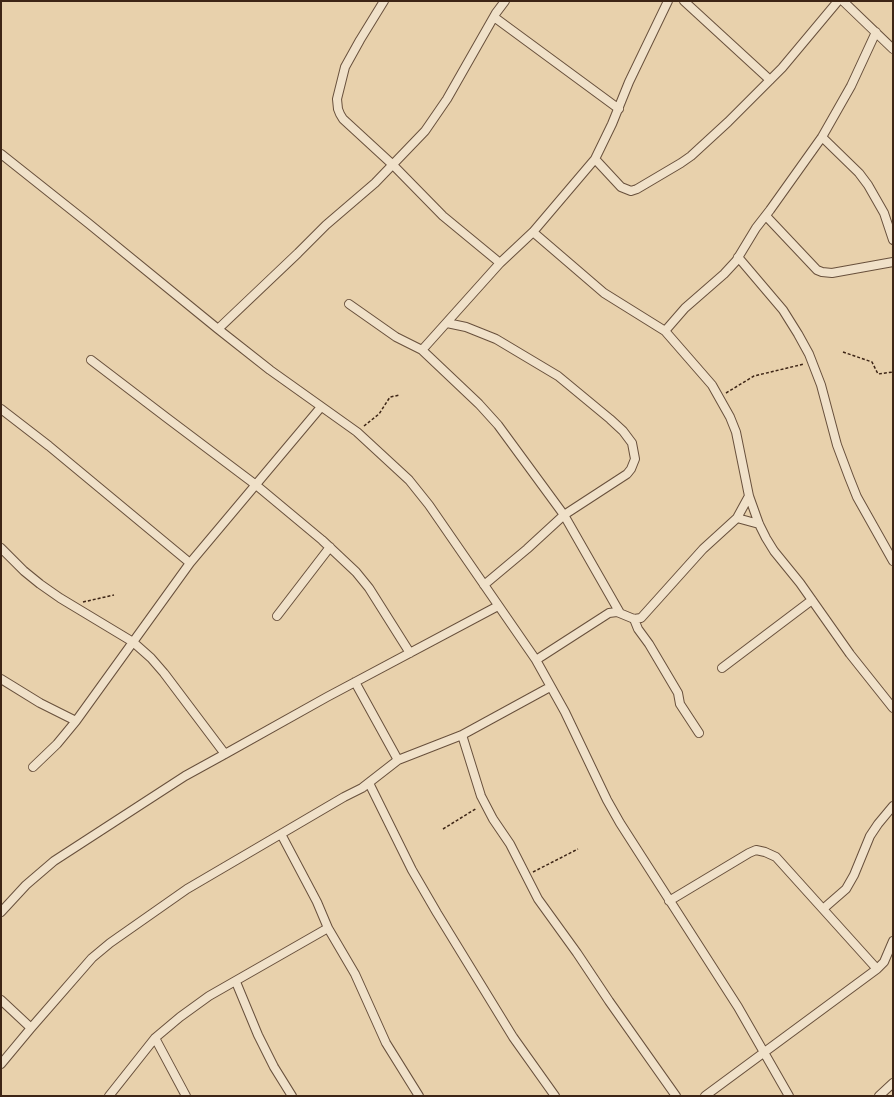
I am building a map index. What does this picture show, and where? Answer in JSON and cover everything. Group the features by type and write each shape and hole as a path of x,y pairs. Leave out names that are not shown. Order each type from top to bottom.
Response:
{"street":[{"path":"384,1 346,66 338,90 337,104 343,119 393,165 443,216 500,263"},
{"path":"218,329 326,225 375,184 425,131 434,119 494,17 506,1"},
{"path":"422,350 500,263 534,232 595,159 668,1"},
{"path":"684,1 770,80"},
{"path":"595,159 624,189 631,191 637,189 691,156 782,68 838,1"},
{"path":"843,1 893,49"},
{"path":"494,17 619,108"},
{"path":"665,331 686,308 724,274 738,257 752,234 822,137 851,86 876,32"},
{"path":"822,137 860,173 884,213 893,240"},
{"path":"1,154 88,222 218,329 321,407 357,432 409,480 429,505 536,660 565,712 607,800 620,823 738,1007 789,1096"},
{"path":"766,216 817,270 822,272 832,273 893,262"},
{"path":"534,232 604,293 665,331 712,385 736,432 749,496 759,524 766,538 850,654 892,706"},
{"path":"738,257 783,310 798,334 812,362 821,385 838,444 854,490 893,560"},
{"path":"349,304 396,336 422,350 479,404 498,425 564,515 620,613"},
{"path":"447,322 466,327 496,339 558,376 623,431 632,443 635,459 627,474 564,515 484,585"},
{"path":"91,360 256,484 330,547 356,572 369,588 410,653"},
{"path":"33,767 57,744 76,721 190,563 321,407"},
{"path":"1,409 49,446 190,563"},
{"path":"536,660 609,613 614,612 634,618 641,618 702,549 736,518 749,496"},
{"path":"736,518 759,524"},
{"path":"277,616 330,547"},
{"path":"1,548 24,571 55,594 133,642 164,673 225,754"},
{"path":"722,668 812,600"},
{"path":"1,912 26,885 54,861 185,776 355,682 498,606"},
{"path":"634,618 638,629 649,644 678,693 680,704 698,733"},
{"path":"1,678 40,703 76,721"},
{"path":"355,682 398,760"},
{"path":"1,1064 30,1028 92,958 110,942 187,889 368,783 398,760 462,735 550,687"},
{"path":"462,735 474,778 484,804 508,840 538,898 578,953 609,1001 676,1096"},
{"path":"368,783 412,870 437,913 513,1037 555,1096"},
{"path":"823,910 846,889 854,875 870,836 893,806"},
{"path":"281,834 317,902 328,928 355,974 386,1043 419,1096"},
{"path":"669,900 749,852 760,851 776,857 877,969"},
{"path":"109,1096 155,1038 180,1017 210,996 328,928"},
{"path":"705,1096 877,969 884,962 893,941"},
{"path":"236,982 258,1035 274,1067 292,1096"},
{"path":"1,1000 30,1028"},
{"path":"155,1038 186,1096"},
{"path":"879,1096 893,1083"}],"path":[{"path":"843,352 872,362 878,374 893,372"},
{"path":"719,397 754,376 812,362"},
{"path":"357,432 379,414 390,397 400,395"},
{"path":"72,605 114,595"},
{"path":"443,829 484,804"},
{"path":"526,875 578,849"}]}
